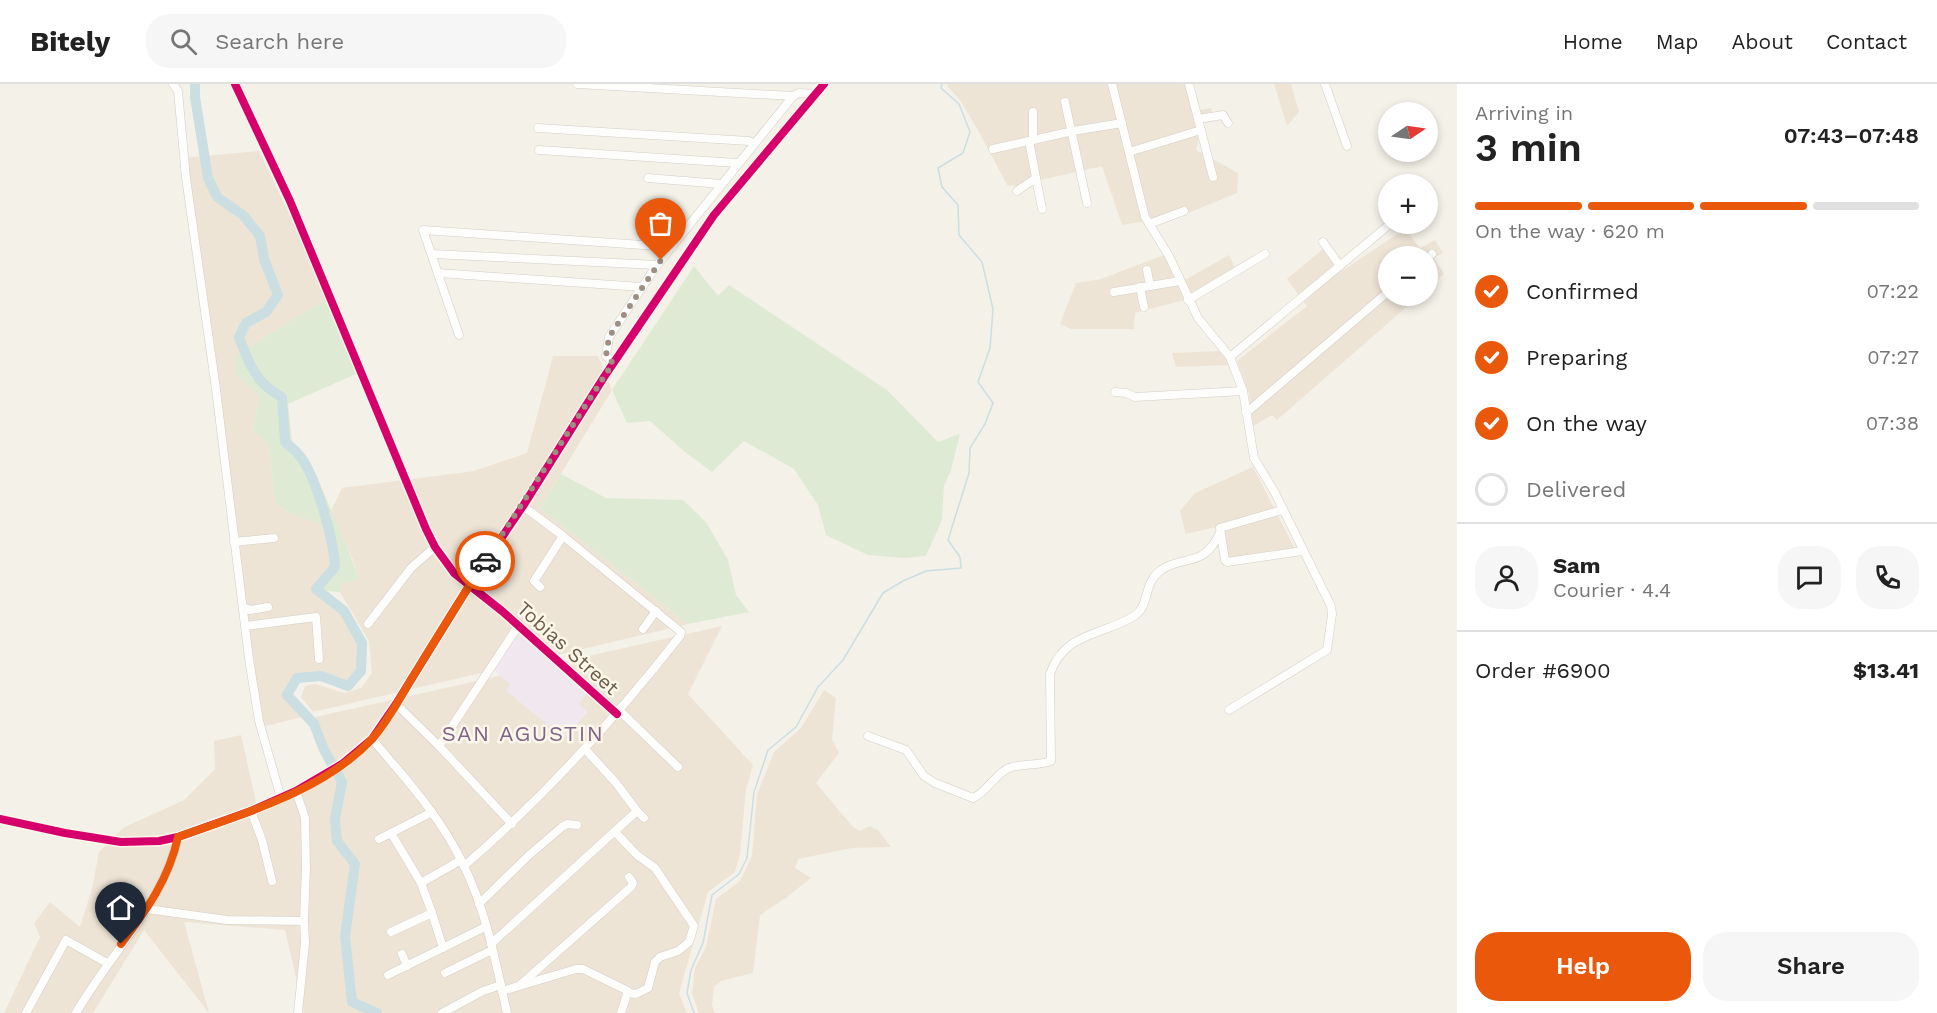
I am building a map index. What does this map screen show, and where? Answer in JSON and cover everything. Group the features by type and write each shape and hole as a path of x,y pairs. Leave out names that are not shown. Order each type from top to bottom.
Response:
{"street":[{"path":"173,84 178,91 186,178 259,721 281,798"},
{"name":"Tobias Street","path":"235,84 290,201 435,547 454,573 490,601 678,767"},
{"path":"577,84 793,96"},
{"path":"0,819 121,842 159,841 178,837 251,811 296,791 342,764 372,739 613,363 714,215 824,84"},
{"path":"1112,84 1144,217 1169,256 1188,300 1205,328 1230,357 1243,392 1254,458 1274,492 1332,610 1328,648 1229,710"},
{"path":"1189,84 1213,177"},
{"path":"1326,84 1347,146"},
{"path":"613,363 606,356 609,337 657,265 793,96 799,93 816,94"},
{"path":"1065,102 1087,202"},
{"path":"1033,112 1031,140 1042,209"},
{"path":"1198,119 1223,115 1228,123"},
{"path":"993,149 1073,131 1122,123"},
{"path":"538,128 753,143"},
{"path":"1130,152 1201,130"},
{"path":"539,150 737,163"},
{"path":"648,178 721,184"},
{"path":"1017,191 1036,178"},
{"path":"1149,224 1184,212"},
{"path":"459,335 423,230 672,246"},
{"path":"1230,357 1378,234"},
{"path":"1323,242 1340,266"},
{"path":"432,254 657,265"},
{"path":"1188,300 1265,254"},
{"path":"1147,270 1150,286"},
{"path":"438,273 642,287"},
{"path":"1114,292 1180,281"},
{"path":"1140,287 1143,307"},
{"path":"1246,413 1378,300"},
{"path":"1115,392 1135,397 1243,392"},
{"path":"421,883 463,863 512,824 585,749 680,636 679,629 523,506"},
{"path":"868,736 906,750 924,776 935,783 973,798 984,791 1008,768 1044,764 1051,761 1050,674 1061,652 1083,637 1117,625 1140,612 1144,606 1147,589 1156,575 1168,567 1200,557 1215,543 1221,527 1282,510"},
{"path":"1220,533 1226,562 1302,551"},
{"path":"540,587 534,581 563,536"},
{"path":"234,542 274,538"},
{"path":"368,624 411,568 435,547"},
{"path":"243,607 250,610 268,607"},
{"path":"643,629 656,610"},
{"path":"245,626 316,617 319,659"},
{"path":"439,746 518,626"},
{"path":"396,704 512,824"},
{"path":"372,739 432,812 463,863 492,947 507,1013"},
{"path":"585,749 644,818"},
{"path":"296,791 305,818 306,867 305,943 298,1013"},
{"path":"251,811 267,858 272,881"},
{"path":"446,973 492,947 637,811"},
{"path":"379,839 432,812"},
{"path":"478,904 561,827 567,824 577,825"},
{"path":"615,832 629,848 655,868 694,926 689,942 678,951 660,957 655,962 648,988 641,993 628,993"},
{"path":"391,833 421,883 443,948"},
{"path":"76,1013 107,963 147,909 174,857 178,837"},
{"path":"520,985 631,887 633,884 630,877"},
{"path":"147,909 227,920 304,921"},
{"path":"391,932 432,913"},
{"path":"388,975 485,927"},
{"path":"26,1013 68,936 107,963"},
{"path":"402,954 407,966"},
{"path":"442,1013 483,991 520,985 580,969 626,988 628,993 621,1013"}],"shaded area":[{"path":"948,84 1186,84 1196,111 1211,108 1215,121 1203,123 1196,150 1238,173 1237,193 1186,214 1122,225 1102,166 1015,186 1007,185 978,130 960,100 947,86"},
{"path":"1274,84 1291,84 1299,112 1287,126"},
{"path":"259,151 329,297 235,356 259,396 253,430 269,445 275,502 289,513 320,524 333,551 334,567 314,590 343,613 359,643 360,670 348,684 321,675 296,678 286,696 302,717 262,727 184,158"},
{"path":"1398,234 1409,234 1418,246 1380,246"},
{"path":"1435,240 1443,253 1438,256 1438,246 1424,246"},
{"path":"1378,247 1378,306 1408,306 1277,420 1272,415 1253,426 1249,394 1237,361 1307,306 1287,279 1323,249 1342,271"},
{"path":"1164,255 1184,300 1135,313 1134,329 1071,329 1060,324 1076,283 1101,279"},
{"path":"1229,255 1236,270 1189,295 1183,281"},
{"path":"1438,264 1444,274 1438,279"},
{"path":"1219,351 1231,365 1176,367 1172,353"},
{"path":"553,356 598,356 612,390 540,508 688,624 558,655 519,633 494,670 313,712 301,697 305,686 316,684 344,693 361,688 372,673 369,641 340,592 340,584 359,579 331,511 342,488 474,471 527,453"},
{"path":"1253,467 1295,549 1226,566 1216,527 1186,534 1180,511 1195,493"},
{"path":"722,626 688,694 753,765 746,789 740,854 735,872 708,892 679,993 687,1013 384,1013 355,1000 348,936 358,864 339,840 338,820 345,781 326,749 316,723 311,718"},
{"path":"519,632 588,691 579,704 588,712 564,738 506,691 510,684 494,670"},
{"path":"824,690 836,698 832,739 839,753 816,783 853,827 860,831 869,826 878,830 891,847 852,848 798,859 795,868 811,878 760,915 753,973 721,981 714,987 712,1005 715,1013 699,1013 692,994 695,968 706,947 716,899 740,881 752,856 757,794 774,752 801,728"},
{"path":"241,735 258,811 336,773 340,782 334,819 336,841 354,864 344,936 351,1002 375,1013 304,1013 285,930 184,922 209,1013 144,930 93,1013 4,1013 40,937 34,923 50,902 80,927 92,889 99,852 123,828 184,800 215,769 214,741"}],"green space":[{"path":"694,266 718,296 729,285 887,390 938,442 960,434 951,470 944,486 942,520 926,556 904,558 868,555 826,535 818,505 794,469 744,441 712,472 650,421 627,423 612,390"},
{"path":"329,297 356,374 288,404 292,442 306,458 316,475 359,579 340,584 340,592 313,590 333,567 333,551 320,524 289,513 275,502 269,445 253,430 259,396 236,374 235,356"},
{"path":"561,474 606,498 683,500 706,522 728,560 736,595 749,612 688,624 540,508"}],"waterway":[{"path":"195,84 208,178 217,197 243,215 260,236 264,259 278,295 266,312 246,323 239,337 250,364 260,379 273,392 282,397 285,442 305,464 318,492 331,541 335,567 316,589 344,611 362,643 361,671 348,686 321,676 297,678 287,695 314,724 324,750 342,782 335,819 337,841 355,864 345,936 352,1002 377,1013"},
{"path":"694,1013 687,993 691,970 703,943 712,895 739,874 747,858 754,792 768,750 796,727 818,687 843,660 883,593 926,571 961,568 960,557 948,540 969,473 970,448 985,424 993,403 978,382 990,348 993,309 982,262 959,235 958,205 942,187 938,168 963,153 970,132 959,104 941,88 942,84"}],"cycle path":[{"path":"235,84 290,201 435,547 454,573 502,611 617,714"},
{"path":"0,819 121,842 159,841 178,837 251,811 296,791 342,764 372,739 604,377 714,215 824,84"}],"way so far":[{"path":"485,561 523,506 613,363 606,356 609,337 661,260"}],"district":[{"name":"SAN AGUSTIN","path":"523,733"}],"route":[{"path":"121,944 160,887 174,857 178,837 251,811 296,791 342,764 372,739 485,561"}]}
